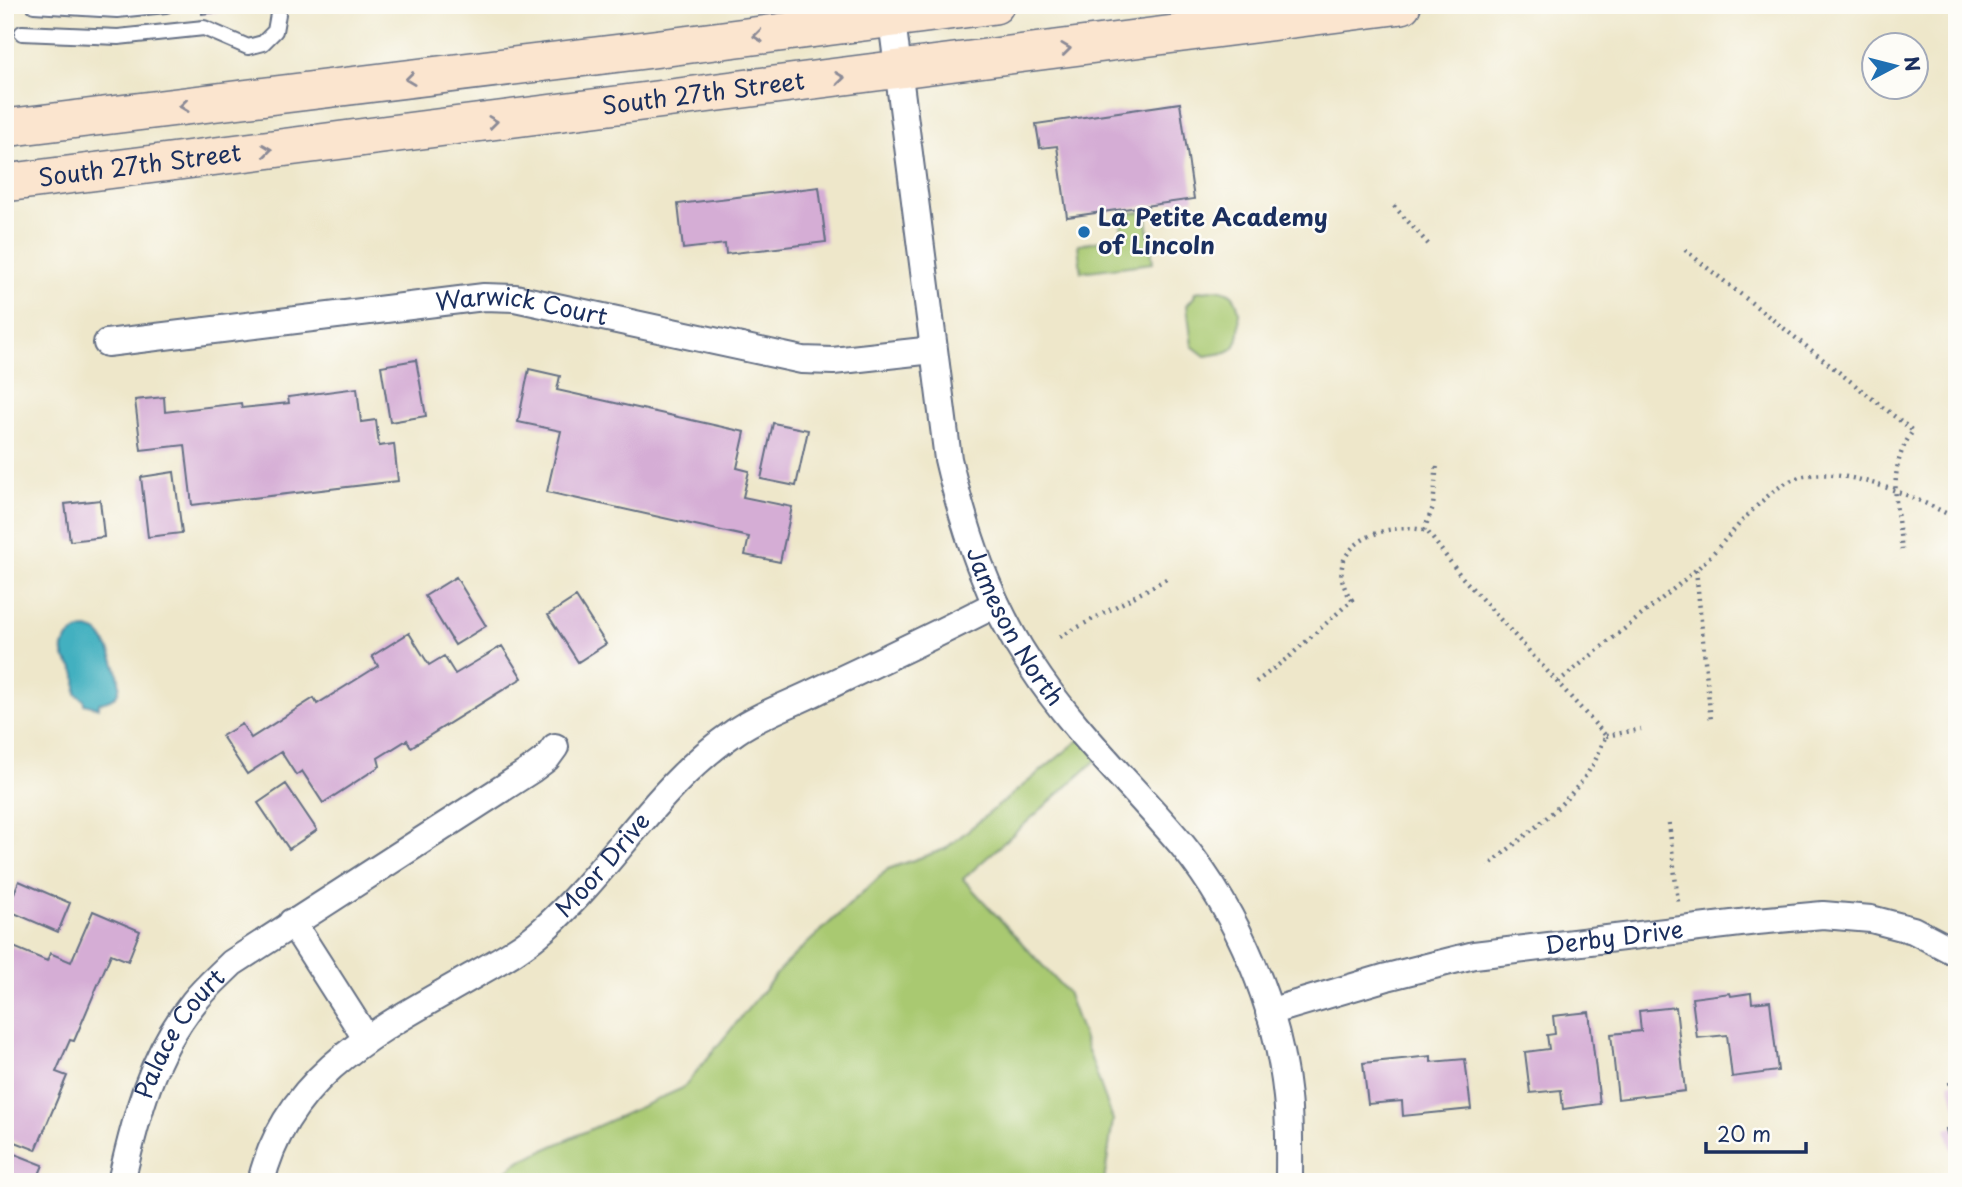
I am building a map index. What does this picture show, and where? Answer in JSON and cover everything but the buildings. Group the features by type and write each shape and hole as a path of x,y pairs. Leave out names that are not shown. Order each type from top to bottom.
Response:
{"main road":[{"path":"5,128 891,12 995,5"},
{"name":"South 27th Street","path":"5,183 1402,5"}],"street":[{"name":"Jameson North","path":"891,12 948,459 962,519 996,604 1029,663 1069,719 1184,847 1220,900 1245,947 1269,1012 1287,1095 1289,1182"},
{"name":"Warwick Court","path":"107,342 484,297 514,298 802,360 833,361 933,350"},
{"name":"Moor Drive","path":"261,1182 280,1132 303,1097 330,1066 366,1038 506,957 542,931 568,906 697,760 737,730 996,604"},
{"name":"Palace Court","path":"121,1182 136,1114 150,1074 170,1035 195,1000 232,963 531,770 547,758 555,747"},
{"name":"Derby Drive","path":"1269,1012 1387,977 1474,955 1823,915 1871,919 1913,930 1957,953"},
{"path":"292,922 366,1038"}],"lane":[{"path":"34,5 117,10 166,5"},
{"path":"22,33 118,37 204,28 248,47 263,43 275,31 278,14 275,5"}],"path":[{"path":"1394,206 1430,246"},
{"path":"1685,250 1913,431 1901,447 1896,462 1902,550"},
{"path":"1424,530 1433,507 1437,462"},
{"path":"1558,682 1696,570 1767,496 1781,485 1799,477 1815,475 1850,478 1896,491 1957,519"},
{"path":"1256,682 1290,656 1352,600 1344,584 1342,572 1345,560 1363,537 1393,529 1424,530 1461,576 1606,736"},
{"path":"1696,570 1711,722"},
{"path":"1060,637 1170,577"},
{"path":"1606,736 1641,729"},
{"path":"1488,866 1542,820 1580,782 1606,736"},
{"path":"1669,823 1679,908"}],"green space":[{"path":"1146,211 1153,263 1081,272 1078,244 1123,238 1120,214"},
{"path":"1217,289 1232,295 1238,306 1238,338 1229,351 1205,356 1192,346 1187,305 1195,292"},
{"path":"1084,736 1102,755 963,879 1067,992 1113,1120 1104,1182 494,1182 517,1162 683,1088 784,965 888,869 945,849"}],"water":[{"path":"88,629 98,633 106,644 119,679 117,695 99,703 99,708 84,704 84,700 76,694 76,675 63,653 65,642 72,634"}],"place":[{"name":"La Petite Academy of Lincoln","path":"1084,232"}]}
